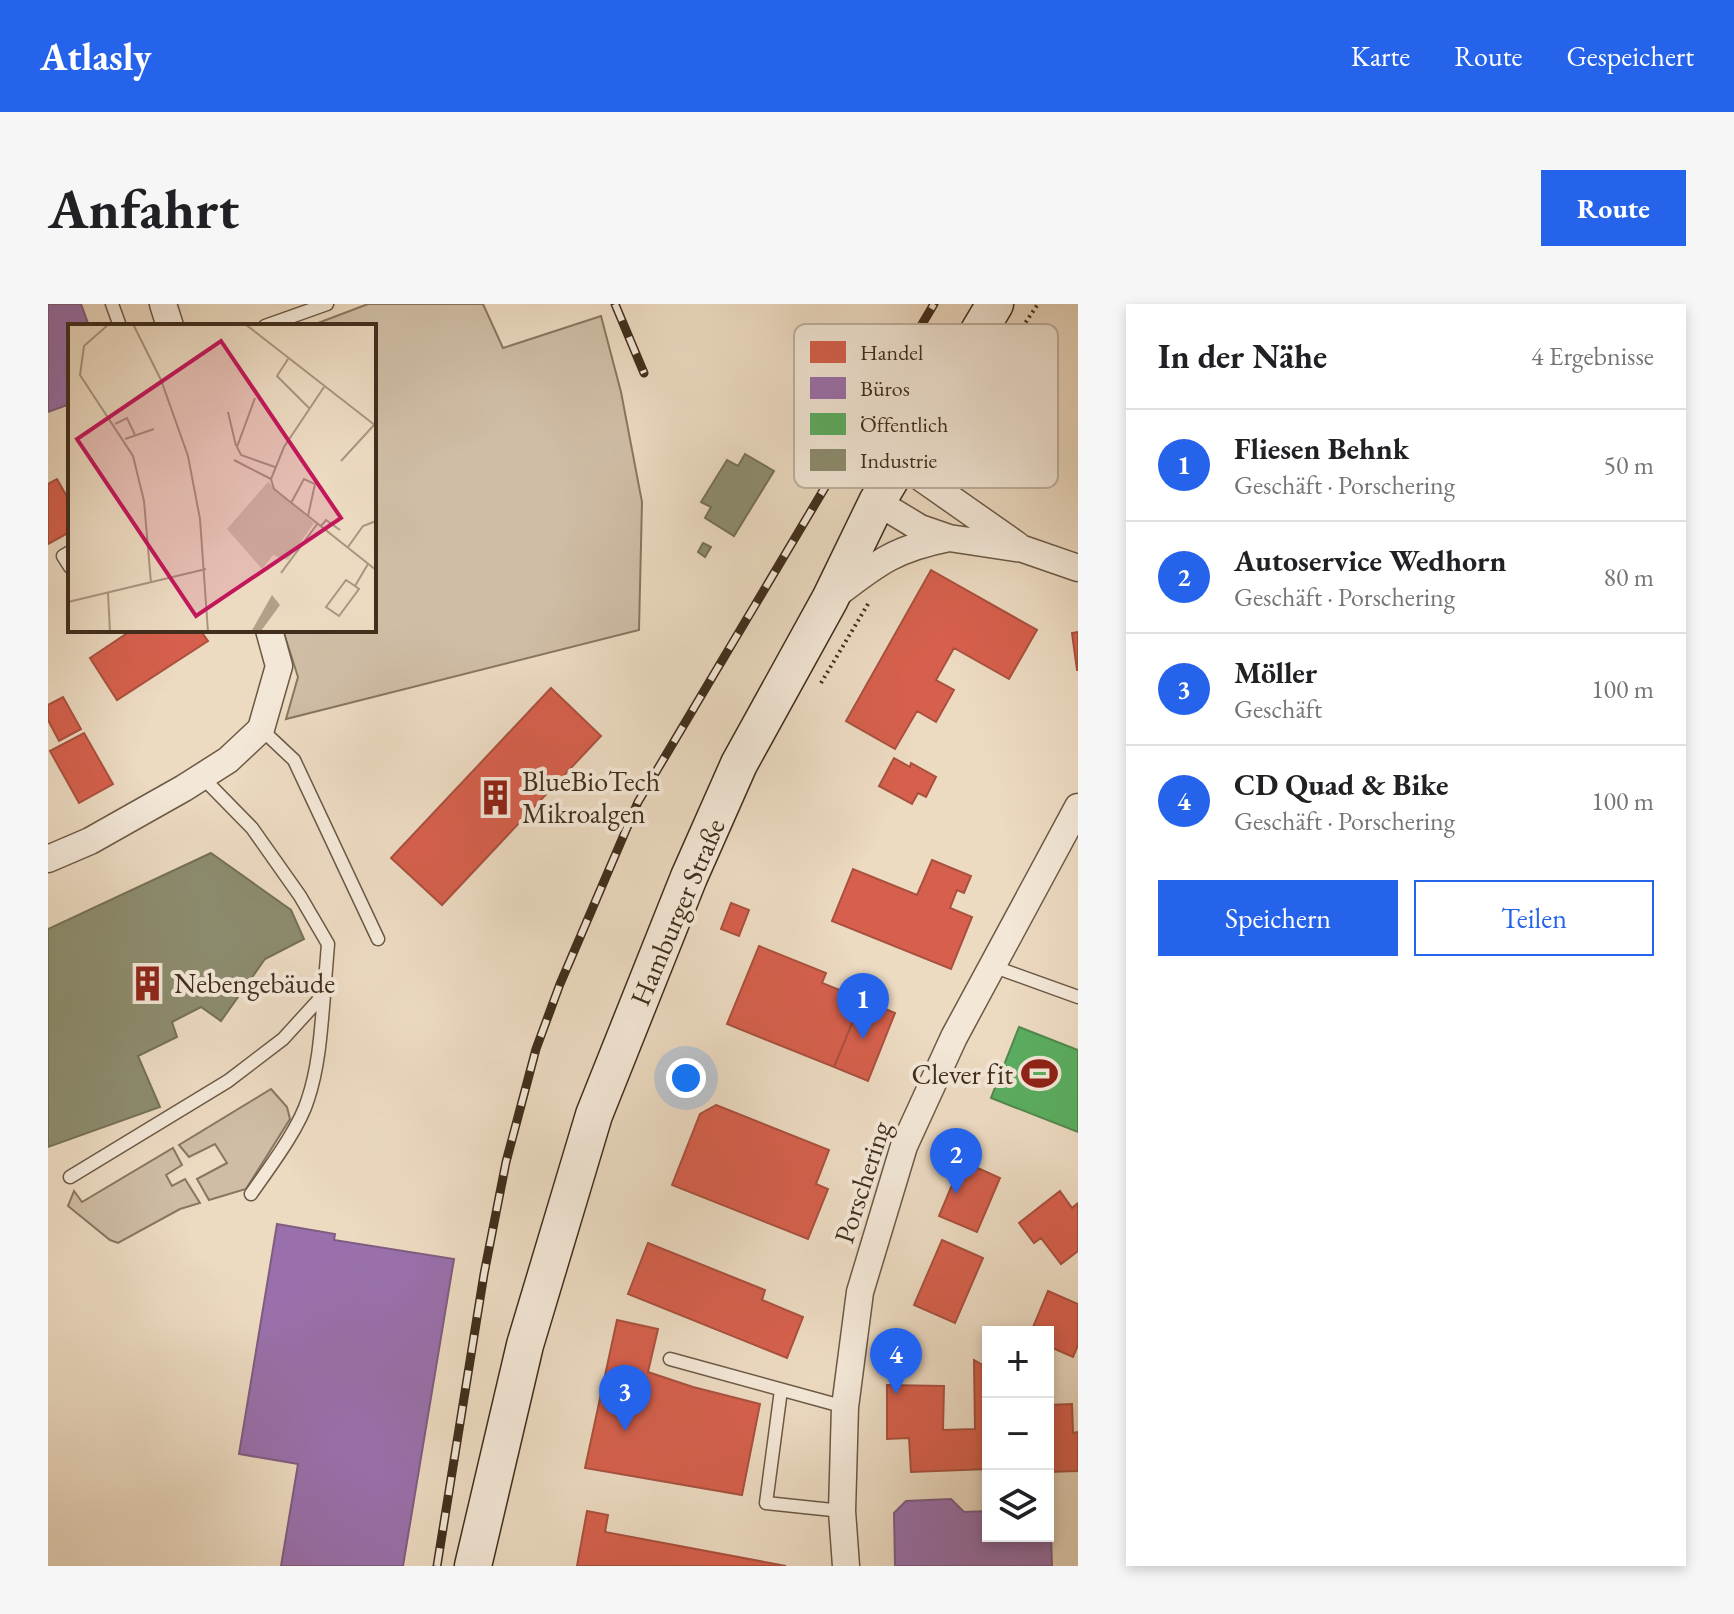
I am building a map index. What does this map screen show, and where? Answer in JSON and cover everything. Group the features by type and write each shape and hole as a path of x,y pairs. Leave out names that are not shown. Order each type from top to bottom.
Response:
{"main road":[{"name":"Hamburger Straße","path":"983,324 995,304"},
{"name":"Hamburger Straße","path":"473,1566 525,1345 594,1115 689,877 739,764 830,599 885,488"}],"street":[{"path":"163,304 169,324"},
{"path":"934,488 1023,549"},
{"path":"877,502 920,528 949,538 1023,549 1078,568"},
{"path":"830,599 893,553 917,544 949,538"},
{"path":"48,859 90,841 202,777 228,760 261,729 279,666 270,632"},
{"name":"Porschering","path":"846,1566 842,1511 845,1407 860,1292 904,1146 954,1037 1078,807"}],"lane":[{"path":"112,304 119,324"},
{"path":"271,324 327,304"},
{"path":"261,729 294,760 378,939"},
{"path":"202,777 252,828 300,896 328,944 319,1052 308,1101 281,1150 251,1194"},
{"path":"992,966 1078,997"},
{"path":"70,1177 228,1081 283,1039 324,994"},
{"path":"670,1359 845,1407"},
{"path":"781,1390 766,1503 842,1511"}],"path":[{"path":"1024,324 1038,304"},
{"path":"941,493 944,488"},
{"path":"817,689 870,600"}],"shaded area":[{"path":"368,304 483,304 503,348 601,316 621,392 642,502 639,630 286,719 298,677 284,632 376,632 376,324 315,324"},
{"path":"271,1089 287,1107 290,1119 246,1189 209,1200 197,1179 227,1163 215,1144 189,1157 179,1145"},
{"path":"173,1148 182,1165 166,1175 172,1186 185,1179 200,1203 180,1209 118,1243 68,1206 74,1191 82,1202"}],"building: Handel":[{"path":"57,479 68,498 68,533 48,544 48,484"},
{"path":"931,570 1037,630 1009,679 954,648 936,680 954,690 936,722 917,711 895,749 846,721"},
{"path":"129,632 201,632 208,641 117,700 90,658"},
{"path":"1078,632 1078,670 1077,670 1072,633"},
{"name":"BlueBioTech Mikroalgen","path":"551,688 601,736 442,905 391,858"},
{"path":"63,697 81,729 59,741 48,720 48,705"},
{"path":"84,733 113,784 79,803 50,751"},
{"path":"894,758 910,767 911,763 936,777 926,797 918,793 912,804 879,786"},
{"path":"932,860 971,876 964,893 957,890 950,908 972,917 951,969 832,921 853,869 917,895"},
{"path":"731,903 749,910 739,936 721,929"},
{"path":"759,946 826,973 822,983 862,999 834,1067 727,1024"},
{"path":"862,999 895,1013 868,1081 834,1067"},
{"path":"716,1105 829,1150 816,1184 828,1189 808,1239 672,1185 700,1114"},
{"path":"962,1161 1000,1178 977,1232 939,1216"},
{"path":"1060,1191 1072,1208 1078,1203 1078,1251 1061,1264 1041,1238 1034,1243 1019,1223"},
{"path":"942,1240 983,1258 955,1323 914,1305"},
{"path":"648,1243 765,1290 762,1300 803,1317 787,1358 628,1294"},
{"path":"1048,1291 1078,1304 1078,1345 1073,1357 1054,1349 1054,1326 1033,1326"},
{"path":"617,1320 658,1329 648,1372 760,1404 742,1495 585,1468"},
{"path":"974,1360 982,1365 982,1469 911,1472 909,1438 887,1439 887,1385 944,1386 943,1430 975,1429"},
{"path":"1072,1404 1073,1433 1078,1432 1078,1471 1054,1472 1054,1405"},
{"path":"587,1511 608,1515 605,1532 786,1566 577,1566"}],"building: Büros":[{"path":"48,304 81,304 88,324 68,324 68,405 48,412"},
{"path":"277,1224 335,1234 334,1240 454,1259 403,1566 281,1566 298,1464 239,1454"},
{"path":"951,1499 964,1512 982,1511 982,1542 1051,1542 1052,1566 895,1566 894,1513 906,1501"}],"building: Öffentlich":[{"name":"Clever fit","path":"1019,1027 1078,1050 1078,1132 991,1098"}],"building: Industrie":[{"path":"745,454 774,471 734,536 705,518 711,507 701,502 727,460 738,466"},
{"path":"703,543 711,547 705,557 698,552"},
{"name":"Nebengebäude","path":"211,853 291,910 304,939 265,959 221,1021 201,1007 172,1022 177,1037 138,1056 160,1107 48,1147 48,929"}],"railway":[{"path":"615,304 644,373"},
{"path":"922,324 934,304"},
{"path":"437,1566 484,1274 506,1162 536,1049 560,984 638,802 825,488"}],"place":[{"name":"BlueBioTech Mikroalgen","path":"496,797"},
{"name":"Nebengebäude","path":"148,983"},
{"name":"Fliesen Behnk","path":"863,1039"},
{"name":"Clever fit","path":"1039,1074"},
{"name":"Autoservice Wedhorn","path":"956,1194"},
{"name":"CD Quad & Bike","path":"896,1394"},
{"name":"Möller","path":"625,1431"}]}
